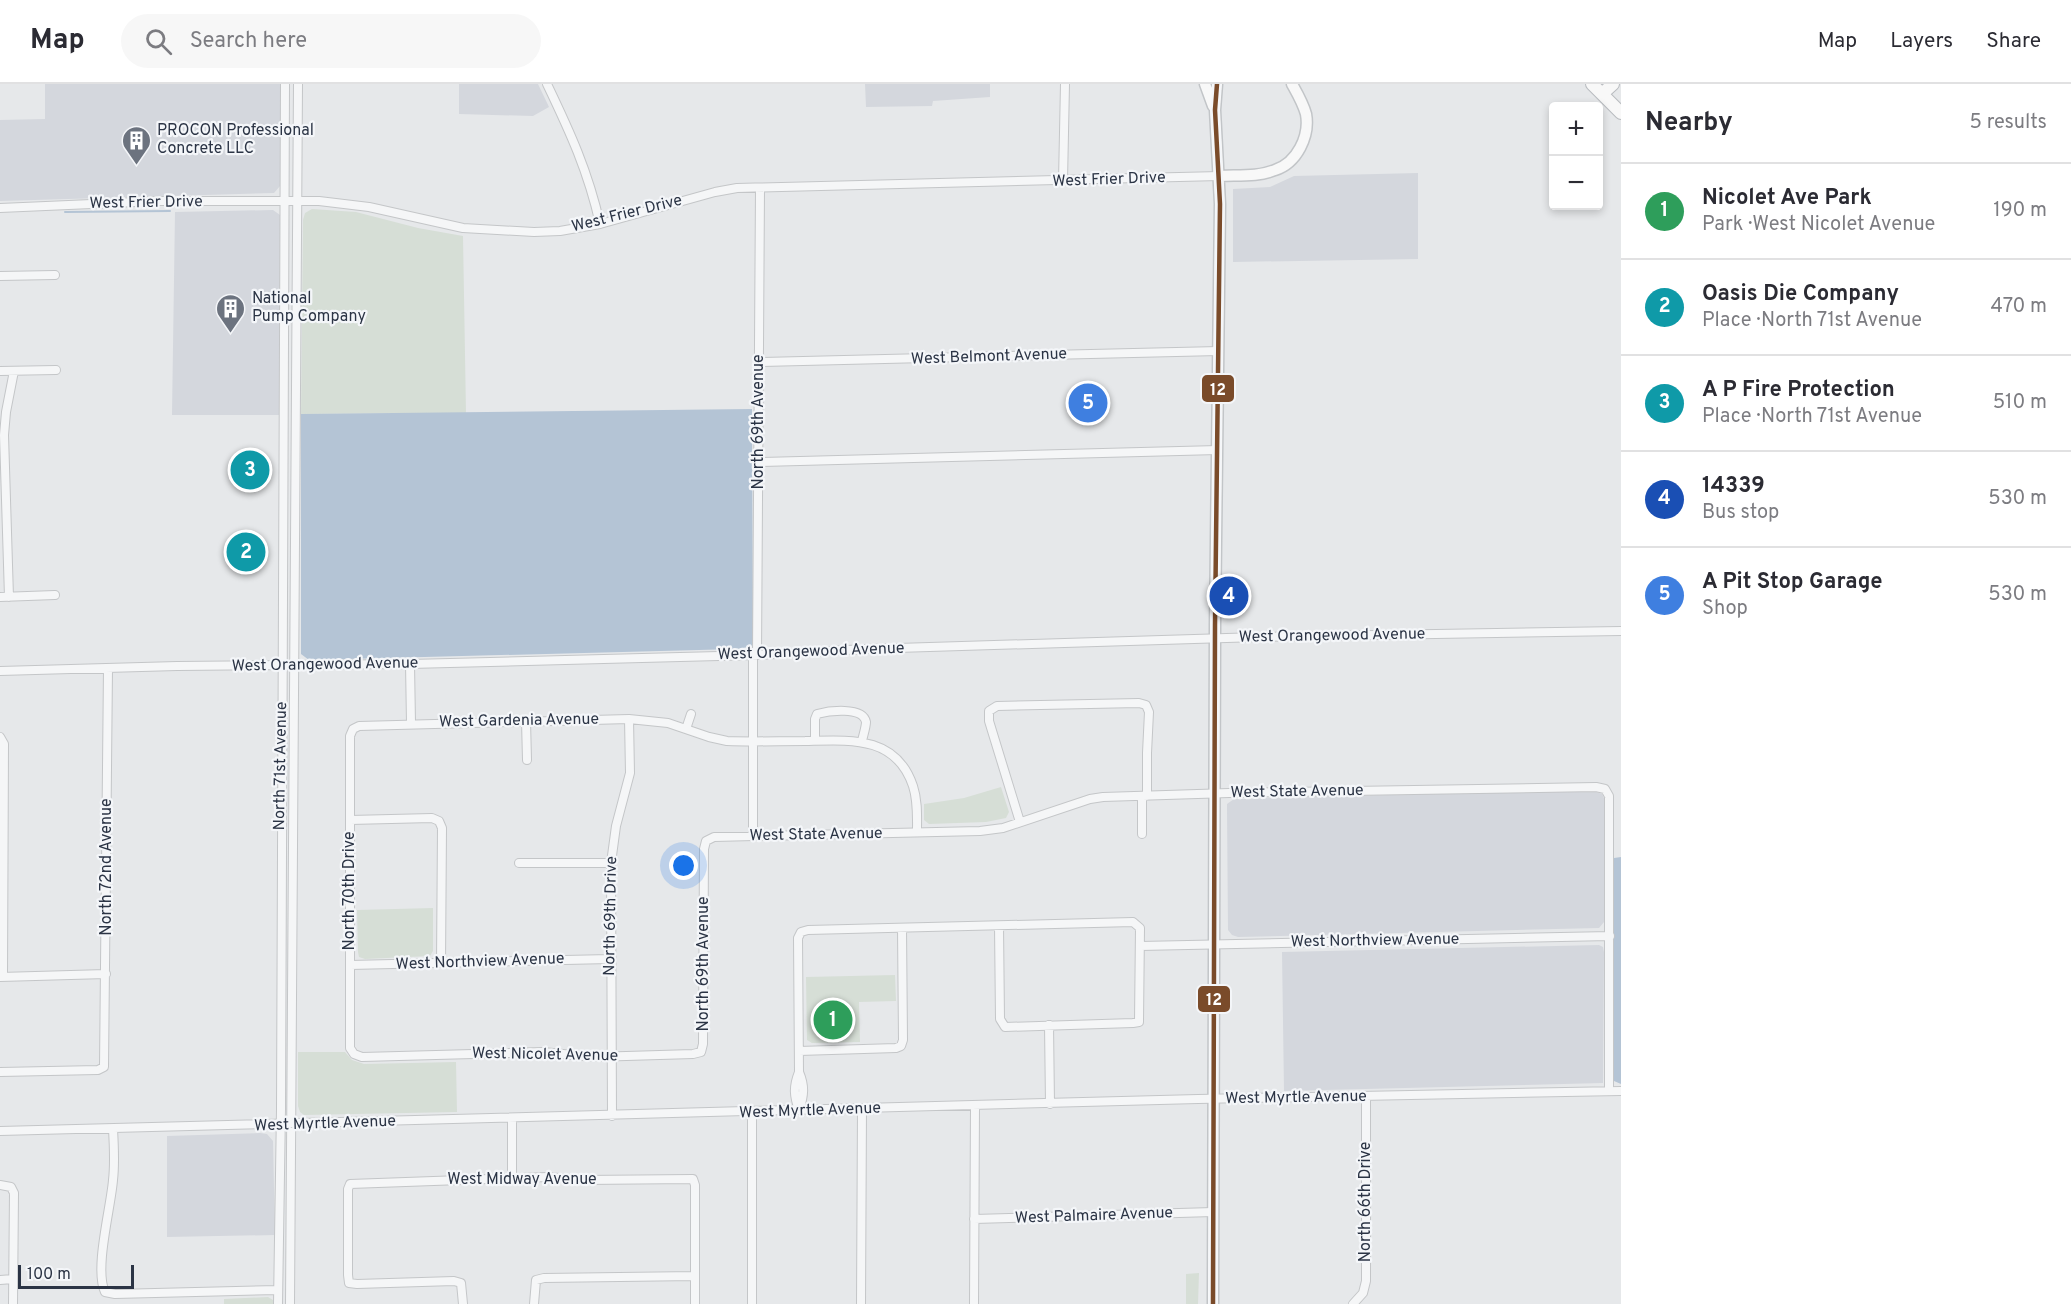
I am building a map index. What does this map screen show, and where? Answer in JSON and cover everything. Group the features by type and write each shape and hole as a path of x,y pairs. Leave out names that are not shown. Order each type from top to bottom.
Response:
{"highway":[{"path":"1592,84 1621,113"},
{"path":"1602,94 1615,84 1621,89"}],"main road":[{"path":"1205,84 1215,110"},
{"path":"1213,1304 1220,176 1215,110 1217,84"},
{"path":"1220,176 1277,170 1292,159 1301,146 1306,123 1304,108 1292,84"}],"street":[{"name":"North 71st Avenue","path":"278,1304 285,84"},
{"name":"North 71st Avenue","path":"290,1304 298,84"},
{"path":"547,84 583,162 592,188 600,224"},
{"path":"1064,181 1065,84"},
{"path":"285,122 298,122"},
{"name":"West Frier Drive","path":"0,208 160,201 298,200 353,205 445,225 486,231 543,232 600,224 737,188 1220,176"},
{"name":"North 69th Avenue","path":"753,836 760,189"},
{"path":"0,276 55,275"},
{"path":"284,305 297,305"},
{"name":"West Belmont Avenue","path":"759,362 1219,351"},
{"path":"0,371 56,370"},
{"path":"14,371 4,423 5,597 55,595"},
{"path":"758,462 1218,450"},
{"name":"West Orangewood Avenue","path":"0,671 410,664 755,655 865,649 1216,638 1621,631"},
{"path":"410,664 411,723"},
{"name":"North 72nd Avenue","path":"0,1072 98,1070 104,1067 108,668"},
{"path":"1020,822 988,721 989,711 997,706 1139,703 1146,705 1149,712 1142,834"},
{"path":"815,740 817,714 825,711 856,711 862,715 866,722 862,741 884,749 902,764 906,771 915,792 917,832"},
{"path":"686,729 691,714"},
{"name":"West Gardenia Avenue","path":"353,729 359,726 411,723 629,719 668,723 727,741 862,741"},
{"name":"North 69th Drive","path":"612,1116 611,863 615,826 630,773 629,719"},
{"path":"526,721 527,760"},
{"name":"North 70th Drive","path":"353,729 350,736 350,1042 354,1054"},
{"path":"1,737 4,744 2,977 106,974"},
{"name":"West State Avenue","path":"706,841 714,837 980,831 1003,828 1096,798 1596,787 1605,789 1609,796 1610,936"},
{"path":"350,820 432,818 439,821 442,828 441,963"},
{"name":"North 69th Avenue","path":"701,1052 703,1044 704,849 706,841"},
{"path":"519,863 611,863"},
{"path":"280,877 293,877"},
{"path":"799,1110 804,1096 804,1084 799,1072 798,938 801,932 902,928 1133,922 1140,928 1139,1022 1005,1026 1001,1023 999,926"},
{"path":"799,1051 901,1046 903,1040 902,928"},
{"path":"1609,1091 1610,936"},
{"name":"West Northview Avenue","path":"1140,946 1610,936"},
{"name":"West Northview Avenue","path":"350,966 610,959"},
{"path":"1049,1025 1050,1104"},
{"name":"West Nicolet Avenue","path":"354,1054 366,1057 543,1052 577,1056 611,1056 701,1052"},
{"name":"West Myrtle Avenue","path":"0,1131 1214,1099 1621,1091"},
{"name":"North 66th Drive","path":"1353,1304 1363,1293 1366,1281 1366,1097"},
{"path":"974,1304 975,1106"},
{"path":"861,1304 862,1109"},
{"path":"752,1112 752,1304"},
{"path":"512,1119 512,1178"},
{"path":"113,1128 113,1180 102,1265 105,1292 115,1294 278,1290"},
{"name":"West Midway Avenue","path":"463,1304 461,1283 454,1281 349,1283 348,1188 350,1184 547,1177 583,1180 693,1179 695,1185 695,1276"},
{"path":"0,1185 11,1187 14,1193 13,1304"},
{"name":"West Palmaire Avenue","path":"974,1219 1213,1212"},
{"path":"534,1304 536,1280 544,1278 695,1276 695,1304"},
{"path":"0,1280 13,1279"}],"shaded area":[{"path":"45,84 281,84 280,186 274,193 0,201 0,120 45,119"},
{"path":"459,84 538,84 549,107 533,116 459,114"},
{"path":"865,84 990,84 990,97 933,101 932,106 866,107"},
{"path":"1418,173 1418,259 1233,262 1233,189 1270,187 1294,176"},
{"path":"312,209 356,212 418,228 463,236 466,413 301,414 303,220 305,213"},
{"path":"273,210 280,215 279,415 172,415 175,212"},
{"path":"1001,787 1009,812 1006,818 986,822 929,824 924,820 924,804 964,798"},
{"path":"1579,790 1596,792 1602,794 1604,798 1604,922 1599,928 1238,937 1232,935 1228,930 1227,804 1234,799"},
{"path":"433,908 433,951 430,956 365,959 359,957 357,910"},
{"path":"1599,945 1603,947 1604,952 1603,1083 1284,1091 1282,952"},
{"path":"895,975 896,1001 859,1002 860,1042 812,1043 807,1040 806,977"},
{"path":"298,1052 345,1052 352,1060 364,1064 456,1062 457,1112 304,1115 298,1106"},
{"path":"267,1134 273,1141 275,1235 167,1237 167,1136"},
{"path":"1199,1273 1198,1304 1186,1304 1186,1274"},
{"path":"268,1297 273,1300 273,1304 224,1304 224,1299"}],"water":[{"path":"752,409 753,646 737,649 309,660 301,654 301,414"},
{"path":"1621,857 1621,1084 1614,1081 1613,1077 1614,858"}],"waterway":[{"path":"65,212 170,211"}],"transit line":[{"name":"12","path":"1213,1304 1215,625 1220,204 1215,110 1217,84"}],"place":[{"name":"PROCON Professional Concrete LLC","path":"136,166"},
{"name":"National Pump Company","path":"231,334"},
{"name":"A Pit Stop Garage","path":"1088,403"},
{"name":"A P Fire Protection","path":"250,470"},
{"name":"Oasis Die Company","path":"246,552"},
{"name":"14339","path":"1229,596"},
{"name":"Nicolet Ave Park","path":"833,1020"}]}
